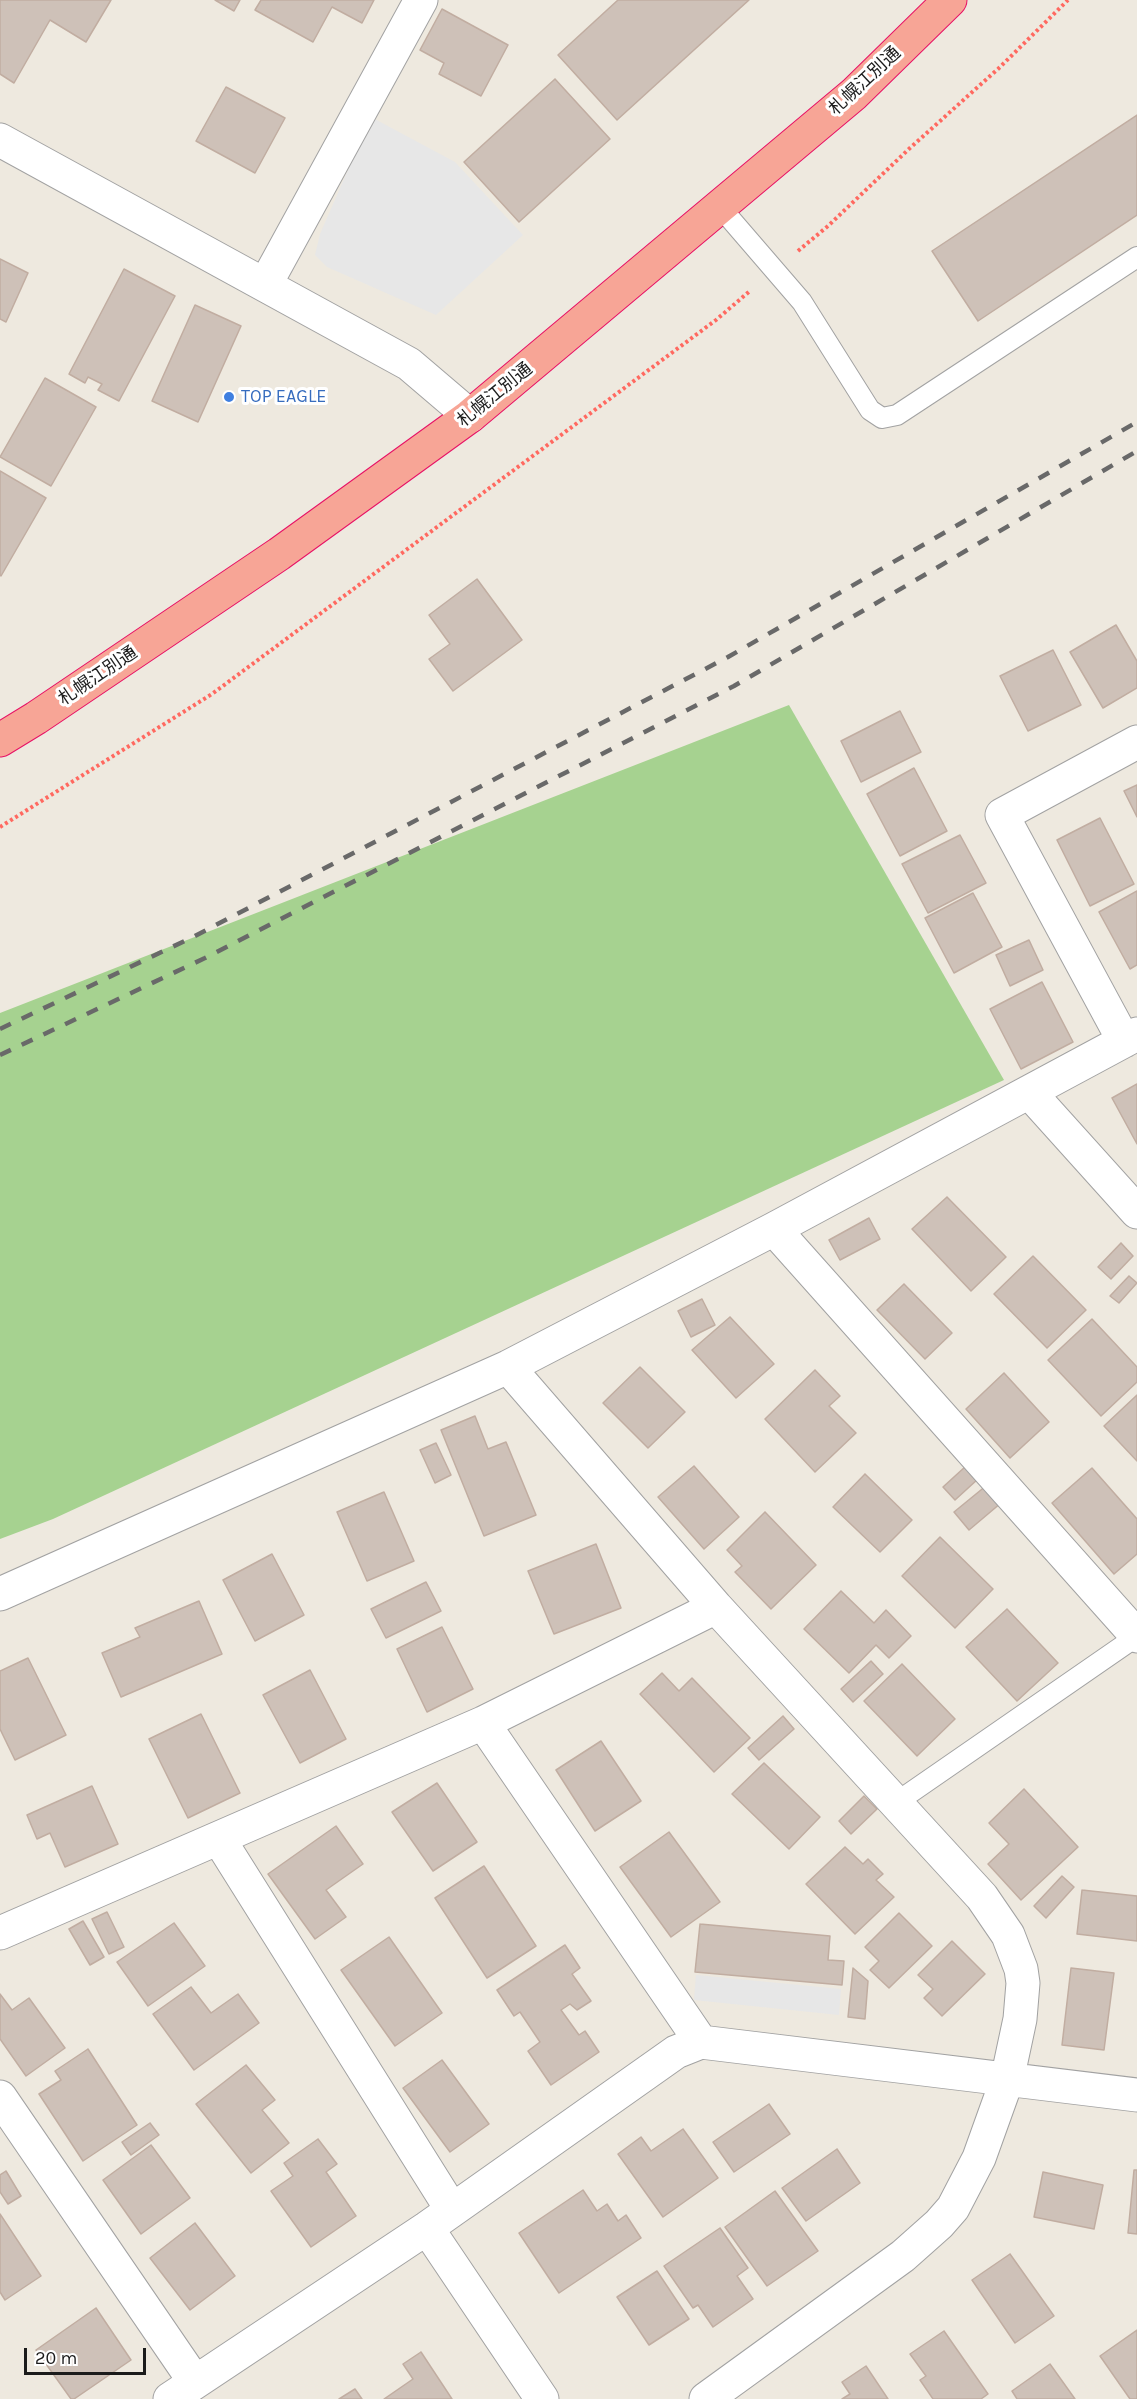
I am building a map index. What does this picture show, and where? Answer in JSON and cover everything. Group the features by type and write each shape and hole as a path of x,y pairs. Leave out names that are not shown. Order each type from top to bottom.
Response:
{"highway":[{"name":"札幌江別通","path":"0,740 279,554 470,416 721,208 854,94 950,0"}],"street":[{"path":"266,285 421,0"},
{"path":"0,140 409,364 470,416"},
{"path":"0,1594 508,1367 774,1229 1130,1037 1002,815 1137,742"},
{"path":"1029,1092 1137,1212"},
{"path":"774,1229 1137,1636"},
{"path":"508,1367 716,1607 897,1802 982,1898 1008,1935 1017,1954 1023,1983 1023,2002 1007,2080 992,2126 971,2176 953,2208 939,2224 903,2256 705,2399"},
{"path":"0,1933 483,1723 716,1607"},
{"path":"483,1723 700,2042"},
{"path":"219,1839 542,2399"},
{"path":"0,2097 9,2134 182,2390 440,2219 676,2052 700,2042 1137,2095"}],"lane":[{"path":"721,208 802,302 870,410 882,417 897,415 1137,257"},
{"path":"897,1802 1137,1636"}],"path":[{"path":"0,826 213,694 716,320 828,226 998,69 1068,0"}],"green space":[{"path":"789,705 1004,1080 53,1519 0,1539 0,1013"}],"shaded area":[{"path":"371,117 455,162 523,235 436,315 327,267 315,255 320,234"},
{"path":"696,1975 841,1989 839,2015 694,2000"}],"building":[{"path":"0,0 111,0 86,42 50,20 14,83 0,74"},
{"path":"215,0 240,0 234,11"},
{"path":"261,0 374,0 362,23 332,7 313,42 255,10"},
{"path":"618,0 749,0 617,120 558,55"},
{"path":"442,9 508,45 481,96 439,74 444,63 420,50"},
{"path":"555,79 610,139 519,222 464,162"},
{"path":"226,87 285,118 255,173 196,141"},
{"path":"1137,115 1137,215 978,321 932,251"},
{"path":"0,259 28,273 6,322 0,319"},
{"path":"124,269 175,296 119,401 98,390 102,384 88,377 85,383 69,374"},
{"path":"195,305 241,326 198,422 152,401"},
{"path":"45,378 96,407 51,486 0,457"},
{"path":"0,471 46,498 1,576 0,575"},
{"path":"477,579 522,640 453,691 429,659 450,644 429,615"},
{"path":"1116,625 1137,661 1137,688 1103,708 1070,652"},
{"path":"1053,650 1081,705 1028,731 1000,676"},
{"path":"900,711 921,752 861,782 841,741"},
{"path":"914,768 947,831 900,856 867,794"},
{"path":"1137,785 1137,817 1124,791"},
{"path":"1100,818 1134,884 1090,906 1057,840"},
{"path":"960,835 986,883 928,913 902,864"},
{"path":"1137,891 1137,965 1130,969 1099,912"},
{"path":"973,893 1002,947 954,973 925,918"},
{"path":"1029,940 1043,970 1010,986 996,955"},
{"path":"1042,982 1073,1042 1021,1069 990,1009"},
{"path":"1137,1084 1137,1144 1112,1098"},
{"path":"947,1197 1006,1257 971,1291 912,1229"},
{"path":"869,1218 880,1239 840,1260 829,1240"},
{"path":"1121,1243 1133,1256 1111,1279 1098,1267"},
{"path":"1033,1256 1086,1310 1047,1348 994,1294"},
{"path":"1129,1276 1137,1283 1119,1303 1110,1296"},
{"path":"904,1284 952,1333 925,1359 877,1310"},
{"path":"702,1299 715,1325 691,1337 678,1311"},
{"path":"730,1317 774,1364 736,1398 692,1350"},
{"path":"1092,1319 1137,1367 1137,1382 1101,1416 1048,1360"},
{"path":"640,1367 685,1412 648,1448 603,1403"},
{"path":"815,1370 840,1396 829,1406 856,1433 815,1472 765,1419"},
{"path":"1004,1373 1049,1422 1010,1458 966,1409"},
{"path":"1137,1395 1137,1461 1104,1426"},
{"path":"475,1416 488,1449 506,1442 536,1515 484,1536 441,1430"},
{"path":"436,1443 451,1475 435,1483 420,1450"},
{"path":"694,1466 739,1517 704,1549 658,1497"},
{"path":"966,1466 978,1479 955,1500 943,1487"},
{"path":"1092,1468 1137,1519 1137,1554 1114,1574 1052,1503"},
{"path":"865,1474 912,1520 880,1552 833,1507"},
{"path":"987,1485 1001,1503 969,1530 954,1512"},
{"path":"384,1492 414,1561 367,1581 337,1512"},
{"path":"765,1512 816,1565 771,1609 735,1572 742,1566 727,1550"},
{"path":"940,1537 993,1589 955,1628 902,1576"},
{"path":"596,1544 621,1608 554,1634 528,1571"},
{"path":"272,1554 304,1615 255,1641 223,1580"},
{"path":"426,1582 441,1611 386,1638 371,1609"},
{"path":"841,1591 874,1623 886,1610 911,1636 889,1658 876,1645 849,1673 804,1629"},
{"path":"199,1601 222,1654 121,1697 102,1653 140,1637 135,1628"},
{"path":"1007,1609 1058,1663 1017,1701 966,1647"},
{"path":"442,1627 473,1689 427,1712 397,1649"},
{"path":"28,1658 66,1735 15,1760 0,1729 0,1671"},
{"path":"871,1661 883,1674 853,1702 841,1689"},
{"path":"902,1664 955,1719 917,1756 864,1701"},
{"path":"310,1670 346,1739 300,1763 263,1695"},
{"path":"662,1673 679,1691 692,1678 750,1738 714,1772 640,1694"},
{"path":"201,1714 240,1793 188,1818 149,1739"},
{"path":"783,1716 794,1729 759,1760 748,1748"},
{"path":"601,1741 641,1801 595,1831 556,1770"},
{"path":"764,1763 820,1817 789,1849 732,1794"},
{"path":"437,1783 477,1842 433,1871 392,1812"},
{"path":"92,1786 118,1844 65,1867 50,1833 37,1839 27,1815"},
{"path":"1024,1789 1078,1847 1021,1900 988,1864 1009,1844 989,1823"},
{"path":"864,1796 877,1809 851,1834 839,1821"},
{"path":"336,1826 363,1864 326,1890 346,1917 315,1939 268,1874"},
{"path":"669,1832 720,1902 671,1937 620,1867"},
{"path":"845,1847 863,1864 868,1859 883,1874 876,1880 894,1897 855,1934 806,1884"},
{"path":"484,1866 536,1946 487,1978 435,1898"},
{"path":"1062,1876 1074,1887 1046,1918 1034,1906"},
{"path":"1082,1890 1137,1896 1137,1941 1077,1934"},
{"path":"107,1912 124,1947 109,1954 92,1919"},
{"path":"899,1913 932,1946 889,1988 870,1970 879,1961 865,1947"},
{"path":"83,1921 104,1957 90,1965 69,1929"},
{"path":"174,1923 205,1966 148,2006 117,1962"},
{"path":"700,1924 830,1936 828,1960 844,1961 842,1985 695,1972"},
{"path":"389,1937 442,2013 395,2046 341,1970"},
{"path":"952,1941 985,1974 942,2016 924,1998 933,1989 918,1975"},
{"path":"565,1945 580,1968 572,1974 591,2001 577,2010 570,2004 561,2010 579,2035 585,2031 599,2052 551,2085 528,2051 540,2042 520,2012 514,2016 497,1990"},
{"path":"853,1968 868,1981 865,2019 848,2017"},
{"path":"1071,1968 1114,1973 1104,2050 1062,2045"},
{"path":"191,1987 211,2013 238,1994 259,2023 194,2070 153,2014"},
{"path":"0,1994 12,2010 29,1998 65,2048 26,2076 0,2039"},
{"path":"88,2049 137,2125 83,2161 39,2094 61,2080 55,2071"},
{"path":"442,2060 489,2124 450,2152 403,2088"},
{"path":"246,2065 275,2100 262,2110 289,2143 251,2173 196,2104"},
{"path":"769,2104 790,2134 734,2172 713,2142"},
{"path":"150,2123 159,2135 131,2155 122,2142"},
{"path":"683,2129 718,2178 663,2217 618,2154 641,2137 651,2151"},
{"path":"318,2139 337,2164 326,2172 356,2216 311,2247 271,2191 293,2176 284,2163"},
{"path":"151,2145 190,2198 141,2234 103,2180"},
{"path":"837,2149 860,2183 806,2221 782,2188"},
{"path":"1134,2170 1137,2170 1137,2234 1128,2233"},
{"path":"6,2171 21,2196 8,2204 0,2192 0,2175"},
{"path":"1043,2172 1103,2185 1094,2229 1034,2217"},
{"path":"583,2190 597,2211 607,2204 618,2221 626,2215 641,2238 559,2293 519,2233"},
{"path":"775,2191 818,2251 767,2286 725,2227"},
{"path":"0,2214 41,2276 5,2300 0,2292"},
{"path":"195,2223 235,2276 190,2310 150,2258"},
{"path":"720,2228 748,2268 737,2276 753,2299 713,2327 698,2305 693,2308 664,2266"},
{"path":"1010,2254 1054,2316 1015,2343 972,2280"},
{"path":"657,2271 689,2319 649,2345 617,2297"},
{"path":"96,2308 131,2360 71,2399 36,2350"},
{"path":"1137,2330 1137,2399 1130,2399 1100,2356"},
{"path":"944,2331 988,2394 981,2399 933,2399 920,2380 926,2376 910,2354"},
{"path":"421,2352 452,2399 384,2399 413,2379 403,2364"},
{"path":"1050,2364 1075,2399 1017,2399 1012,2391"},
{"path":"866,2366 888,2399 842,2399 850,2394 842,2382"},
{"path":"355,2389 362,2399 339,2399"}],"railway":[{"path":"0,1029 193,937 728,657 1137,422"},
{"path":"0,1055 205,958 734,686 1137,451"}],"place":[{"name":"TOP EAGLE","path":"229,397"}]}
